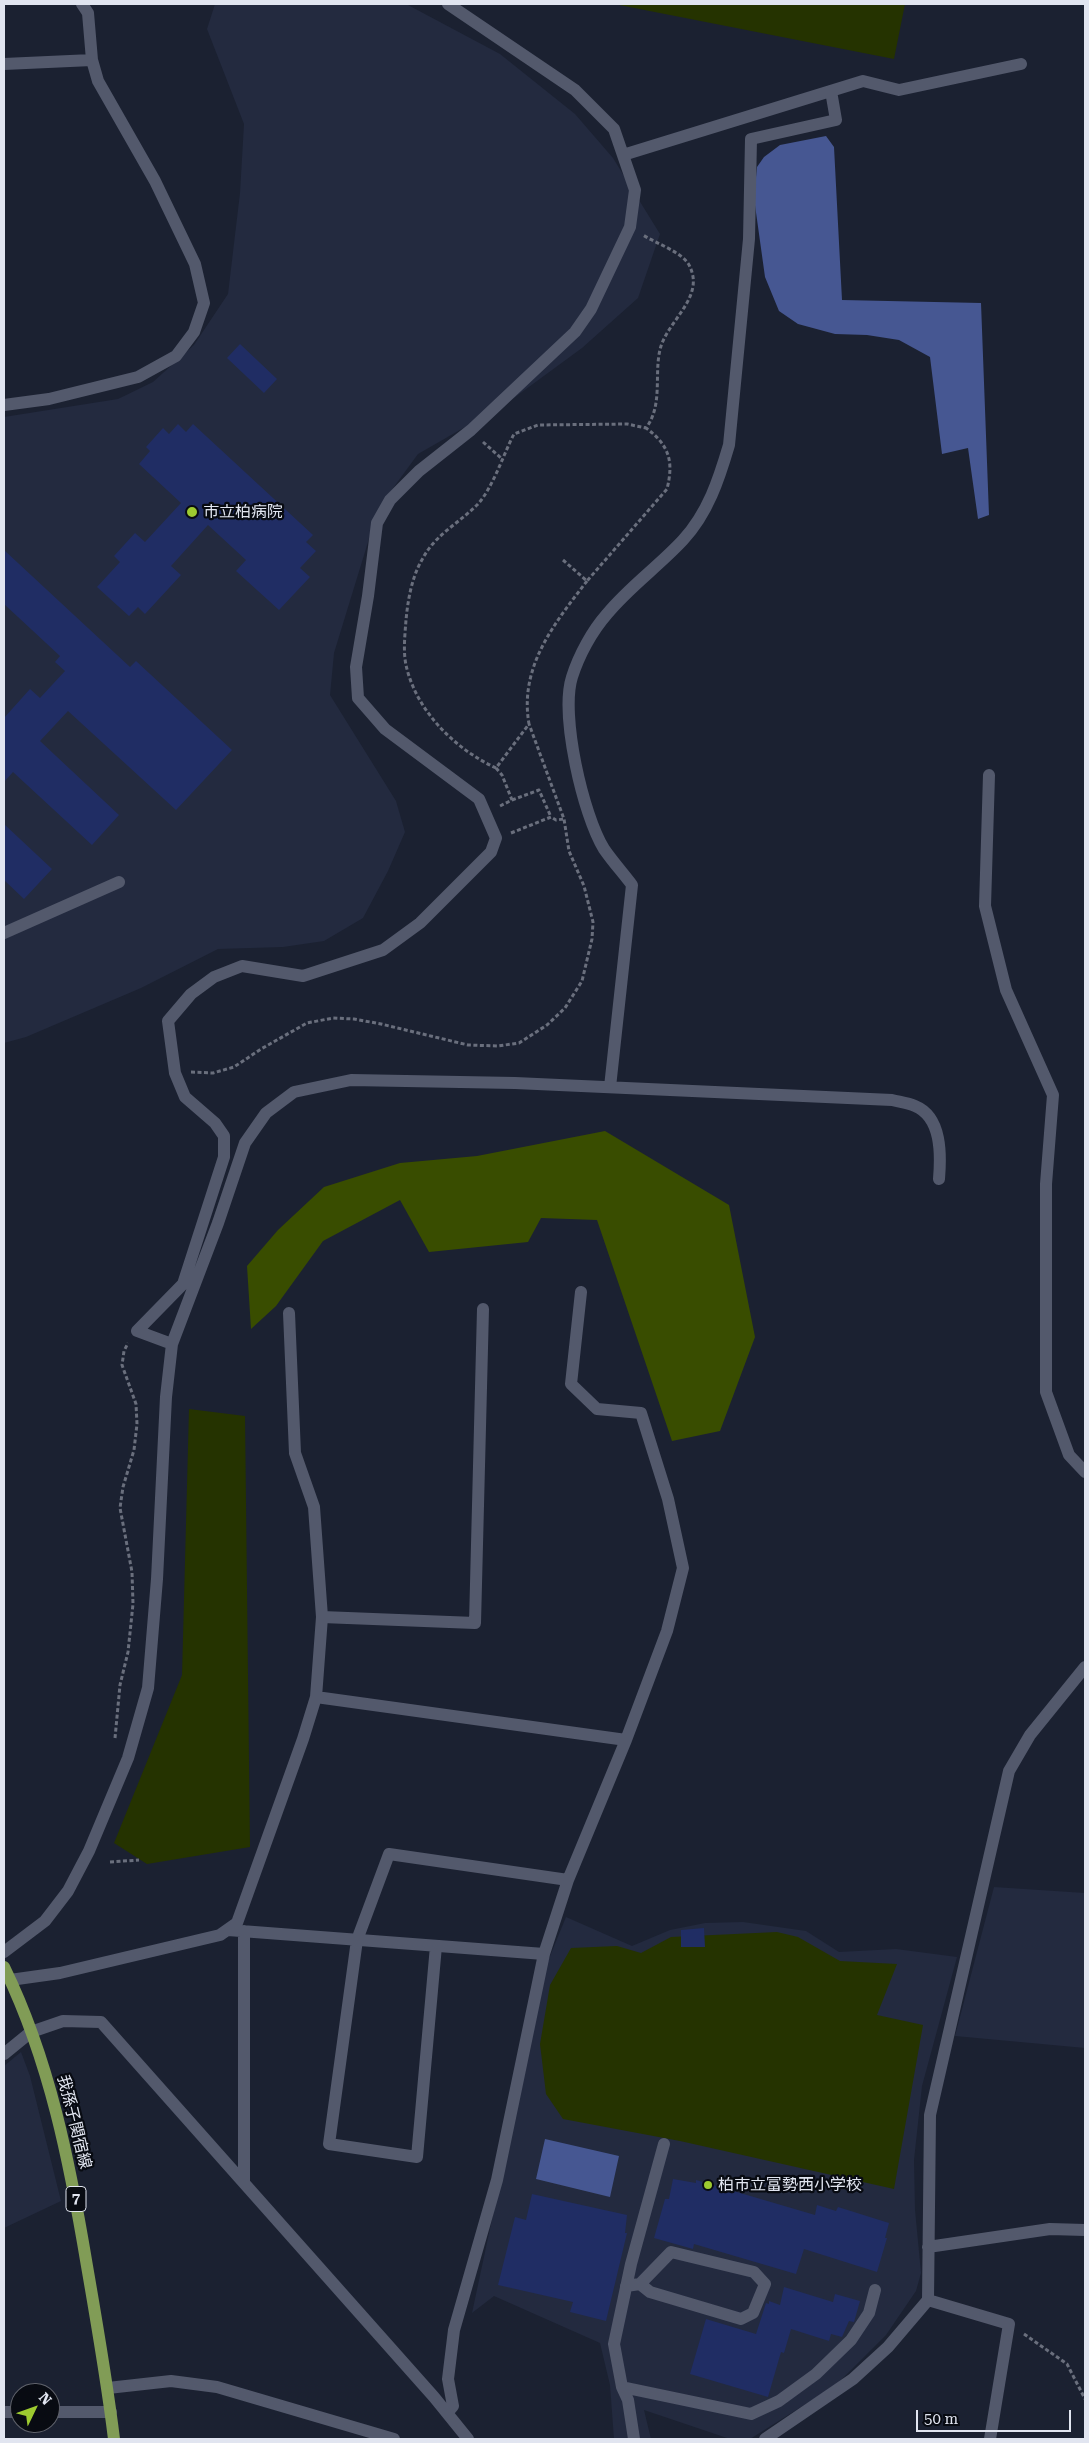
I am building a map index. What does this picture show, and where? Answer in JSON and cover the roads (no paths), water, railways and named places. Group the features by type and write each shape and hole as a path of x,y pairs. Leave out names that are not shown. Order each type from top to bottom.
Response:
{"main road":[{"name":"我孫子関宿線","path":"4,1967 31,2032 64,2141 108,2388 114,2439"}],"street":[{"path":"4,405 49,399 138,377 176,356 194,332 204,303 195,264 155,181 98,80 92,60 88,13 82,4"},
{"path":"172,1344 137,1330 183,1284 224,1157 224,1136 215,1123 186,1097 175,1073 168,1021 191,994 214,977 242,966 302,976 382,950 426,917 491,852 496,838 479,799 385,729 358,698 356,667 377,523 390,500 419,471 471,430 575,332 592,309 630,227 635,190 614,129 575,90 448,4"},
{"path":"4,64 92,60"},
{"path":"623,155 863,81 899,90 1021,64"},
{"path":"610,1087 632,885 604,848 582,797 569,713 571,678 588,640 607,613 684,539 705,510 720,478 729,445 748,248 751,139 836,120 831,91"},
{"path":"989,775 985,906 1006,990 1053,1095 1046,1184 1046,1392 1069,1455 1085,1472"},
{"path":"4,933 119,882"},
{"path":"4,1952 45,1921 68,1891 102,1821 128,1758 148,1688 157,1579 166,1397 172,1344 218,1223 245,1143 266,1113 294,1092 351,1080 610,1087 892,1100 917,1106 931,1121 940,1139 939,1179"},
{"path":"447,2413 453,2406 448,2379 454,2330 496,2180 544,1954 568,1880 626,1740 667,1631 684,1568 668,1500 642,1413 597,1409 571,1384 580,1292"},
{"path":"322,1617 475,1623 483,1309"},
{"path":"10,1980 60,1973 220,1935 237,1923 303,1739 316,1696 322,1617 314,1507 295,1453 289,1313"},
{"path":"765,2439 853,2379 888,2347 928,2300 930,2115 1008,1771 1030,1735 1085,1667"},
{"path":"316,1696 626,1740"},
{"path":"436,1946 418,2157 329,2144 357,1940 389,1854 568,1880"},
{"path":"228,1930 544,1954"},
{"path":"244,1931 244,2183"},
{"path":"4,2054 31,2032 63,2021 101,2022 468,2439"},
{"path":"634,2439 628,2400 622,2387 614,2344 626,2286 664,2144"},
{"path":"928,2247 1050,2230 1085,2230"},
{"path":"626,2286 640,2284 671,2252 754,2272 765,2284 753,2313 741,2319 650,2292 640,2284"},
{"path":"622,2387 751,2414 780,2401 816,2374 851,2340 869,2313 876,2290"},
{"path":"928,2300 1009,2324 990,2439"},
{"path":"108,2388 171,2382 217,2387 394,2439"},
{"path":"60,2412 110,2412"}],"water":[{"path":"826,136 834,147 842,300 981,303 989,515 978,519 968,448 942,454 930,357 899,340 867,335 835,334 798,324 779,311 765,277 754,198 757,167 764,157 780,145"},
{"path":"545,2139 619,2156 610,2197 536,2179"}],"place":[{"name":"市立柏病院","path":"192,512"},
{"name":"柏市立富勢西小学校","path":"708,2185"}]}
